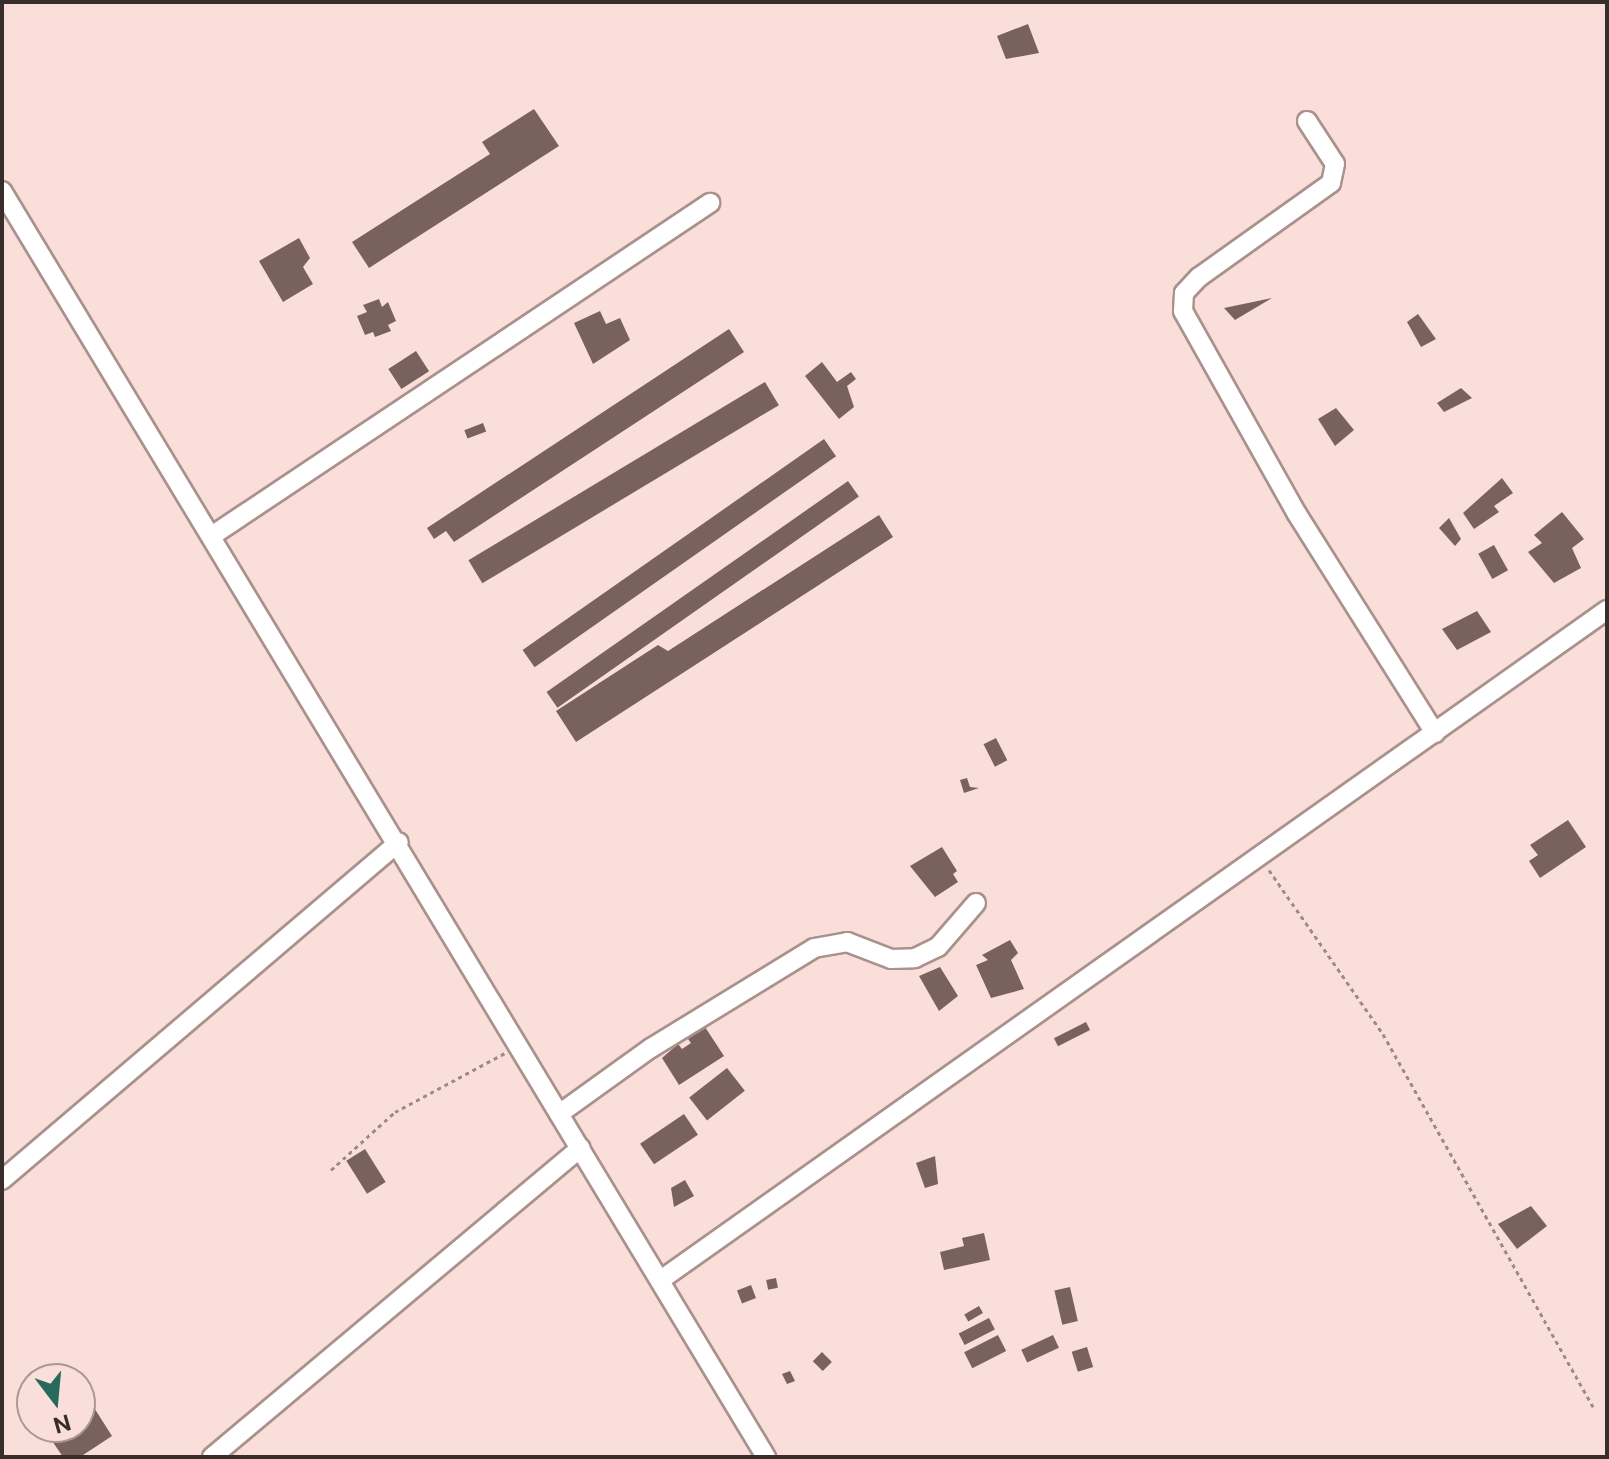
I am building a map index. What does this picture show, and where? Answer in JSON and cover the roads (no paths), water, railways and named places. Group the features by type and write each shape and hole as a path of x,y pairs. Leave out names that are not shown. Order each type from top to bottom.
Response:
{"street":[{"path":"1307,121 1335,164 1331,183 1199,277 1184,293 1183,311 1297,514 1435,733"},
{"path":"2,191 399,842 766,1457"},
{"path":"213,535 710,203"},
{"path":"662,1279 1607,610"},
{"path":"2,1180 399,842"},
{"path":"559,1114 651,1048 814,948 847,942 891,959 915,958 938,947 976,903"},
{"path":"212,1457 580,1148"}]}
